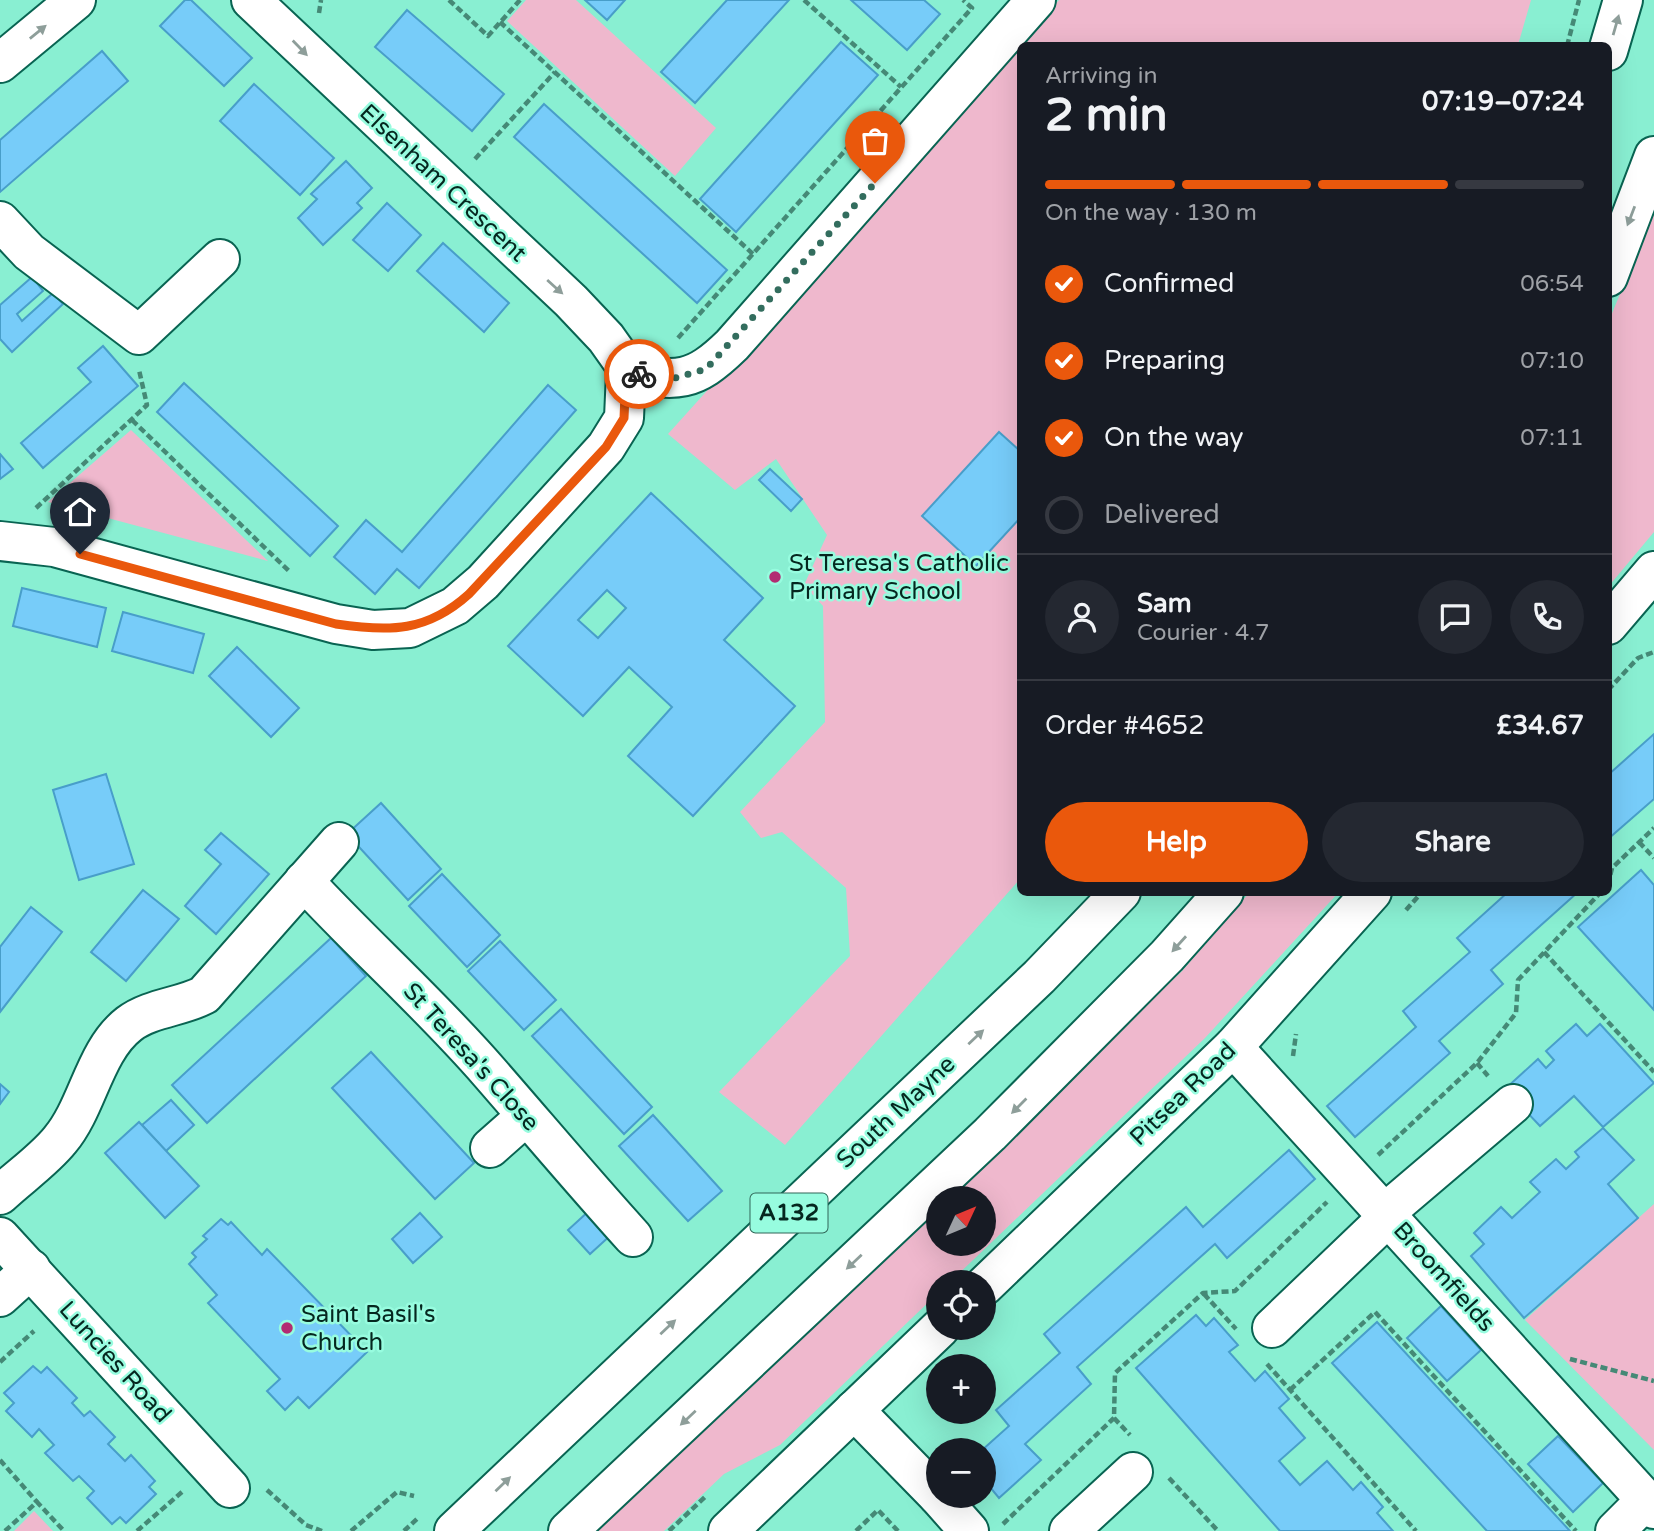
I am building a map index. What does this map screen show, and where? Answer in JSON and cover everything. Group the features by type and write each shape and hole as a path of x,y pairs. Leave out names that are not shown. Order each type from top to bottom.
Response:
{"street":[{"path":"0,63 76,0"},
{"path":"13,529 54,547 336,624 373,630 410,628 455,607 483,582 606,447 624,418 626,372 668,380 706,369 741,335 1036,0"},
{"path":"1611,42 1623,0"},
{"name":"Elsenham Crescent","path":"283,10 305,54 571,301 606,338 623,362 626,372"},
{"path":"1612,266 1654,156"},
{"path":"0,222 29,252 139,335 220,259"},
{"path":"1612,621 1652,579"},
{"path":"0,1195 59,1141 77,1114 106,1054 126,1026 139,1017 186,1004 204,995 339,842"},
{"name":"St Teresa's Close","path":"304,881 404,981 633,1237"},
{"name":"South Mayne","path":"454,1531 1039,978 1117,896"},
{"path":"568,1531 990,1134 1158,966 1220,896"},
{"name":"Pitsea Road","path":"996,1274 1233,1047 1368,896"},
{"name":"Broomfields","path":"1233,1047 1364,1168 1387,1214 1650,1504"},
{"path":"1258,1340 1387,1214 1513,1104"},
{"path":"490,1148 524,1117"},
{"name":"Luncies Road","path":"0,1237 244,1484"},
{"path":"0,1297 31,1269"},
{"path":"728,1531 927,1340"},
{"path":"854,1410 926,1484"},
{"path":"1069,1531 1133,1472"},
{"path":"1615,1531 1650,1504"},
{"path":"954,1508 983,1530"}],"path":[{"path":"283,10 321,0"},
{"path":"449,0 488,36 520,0"},
{"path":"804,0 901,87"},
{"path":"676,340 972,8 963,0"},
{"path":"1568,42 1579,0"},
{"path":"500,22 753,254"},
{"path":"472,162 555,72"},
{"path":"13,529 132,420 296,578"},
{"path":"1612,686 1638,658 1654,652"},
{"path":"1612,868 1654,828"},
{"path":"1639,842 1654,858"},
{"path":"1404,912 1418,896"},
{"path":"983,1530 1114,1418 1115,1373 1203,1293 1235,1291 1477,1063 1516,1013 1518,980 1597,896"},
{"path":"1544,952 1654,1072"},
{"path":"1294,1063 1292,1053 1297,1029"},
{"path":"1203,1293 1258,1340 1290,1390 1416,1531"},
{"path":"1290,1390 1375,1312 1576,1531"},
{"path":"0,1362 33,1331"},
{"path":"1561,1357 1654,1381"},
{"path":"0,1460 64,1531"},
{"path":"244,1484 306,1525 322,1531"},
{"path":"137,1531 186,1488"},
{"path":"351,1531 397,1492 414,1496"},
{"path":"5,1531 37,1502"},
{"path":"856,1531 878,1510 898,1531"}],"shaded area":[{"path":"526,0 576,0 716,128 675,176 507,21"},
{"path":"1059,0 1531,0 1519,42 1021,42"},
{"path":"1017,47 1017,882 785,1145 719,1092 850,956 846,888 782,832 761,838 740,812 825,722 823,606 804,585 827,535 776,459 735,490 668,434"},
{"path":"1654,212 1654,532 1612,582 1612,313"},
{"path":"131,430 268,561 48,502"},
{"path":"1246,896 1335,896 1205,1038 996,1238 996,1186 958,1186 1182,971"},
{"path":"1654,1204 1654,1450 1525,1320"},
{"path":"926,1216 926,1256 977,1256 963,1270 926,1270 926,1305 780,1445 724,1474 664,1531 597,1531"},
{"path":"34,1511 53,1531 14,1531"}],"building":[{"path":"185,0 191,0 252,58 224,86 160,26"},
{"path":"585,0 625,0 607,20"},
{"path":"727,0 789,0 695,103 661,72"},
{"path":"851,0 924,0 940,14 907,50"},
{"path":"407,10 504,94 472,131 375,47"},
{"path":"841,42 878,75 736,232 700,199"},
{"path":"102,51 128,81 0,192 0,140"},
{"path":"254,84 334,158 300,195 220,121"},
{"path":"544,104 727,270 697,303 514,137"},
{"path":"346,161 372,188 357,203 362,208 323,245 298,218 317,199 311,194"},
{"path":"387,203 421,235 388,271 353,240"},
{"path":"443,243 509,303 484,332 417,271"},
{"path":"32,277 43,291 17,314 22,321 53,293 63,304 12,352 0,339 0,305"},
{"path":"103,346 138,386 43,468 21,443 91,382 78,368"},
{"path":"184,383 338,526 310,556 157,412"},
{"path":"548,385 576,410 419,588 397,569 375,594 334,557 366,520 402,552"},
{"path":"999,432 1017,448 1017,521 976,566 922,516"},
{"path":"0,454 13,469 0,479"},
{"path":"770,469 802,499 791,511 759,480"},
{"path":"651,493 763,598 724,640 795,706 693,816 628,756 672,707 629,667 583,716 508,646","holes":["607,590 626,608 598,638 578,620"]},
{"path":"22,588 106,608 97,647 13,626"},
{"path":"123,612 204,634 193,673 112,651"},
{"path":"237,647 299,708 271,737 209,676"},
{"path":"1654,734 1654,799 1612,836 1612,771"},
{"path":"106,774 134,864 79,880 53,790"},
{"path":"381,803 441,869 408,900 347,834"},
{"path":"221,833 269,874 216,934 185,906 221,864 205,850"},
{"path":"1641,870 1654,885 1654,1010 1578,927"},
{"path":"442,874 500,935 467,967 409,906"},
{"path":"143,890 179,919 126,981 91,952"},
{"path":"1504,896 1574,896 1491,970 1503,984 1439,1041 1450,1053 1355,1137 1327,1106 1416,1027 1403,1011 1470,952 1457,938"},
{"path":"31,907 62,932 0,1012 0,947"},
{"path":"331,938 366,976 207,1123 172,1085"},
{"path":"500,941 556,1000 524,1030 468,971"},
{"path":"561,1009 652,1107 624,1134 532,1036"},
{"path":"1576,1024 1587,1036 1600,1024 1654,1083 1603,1127 1574,1096 1540,1126 1505,1089 1538,1059 1546,1068 1554,1060 1546,1051"},
{"path":"371,1052 474,1163 435,1199 332,1088"},
{"path":"0,1084 9,1092 0,1104"},
{"path":"171,1100 194,1125 166,1151 142,1125"},
{"path":"653,1115 722,1191 688,1221 619,1146"},
{"path":"139,1122 199,1186 165,1218 105,1153"},
{"path":"1603,1128 1634,1160 1608,1184 1638,1218 1524,1318 1471,1256 1484,1244 1474,1233 1501,1207 1512,1218 1540,1192 1530,1182 1556,1159 1566,1169 1579,1157 1575,1152"},
{"path":"1289,1150 1315,1179 1227,1258 1215,1244 1077,1367 1091,1384 1025,1444 1041,1460 999,1498 996,1494 996,1438 1009,1426 996,1410 1060,1353 1044,1334 1186,1207 1203,1227"},
{"path":"590,1210 612,1234 590,1254 568,1230"},
{"path":"420,1213 442,1237 413,1263 392,1239"},
{"name":"Saint Basil's Church","path":"221,1219 228,1225 231,1222 262,1255 267,1249 367,1352 309,1408 298,1397 285,1410 267,1391 280,1379 208,1303 217,1295 189,1264 196,1257 192,1253 207,1239 203,1236"},
{"path":"1441,1306 1481,1350 1447,1381 1407,1338"},
{"path":"1196,1315 1206,1326 1214,1318 1238,1345 1229,1352 1255,1381 1265,1371 1289,1399 1279,1408 1305,1438 1279,1461 1300,1485 1327,1461 1353,1490 1361,1482 1383,1507 1377,1513 1393,1531 1280,1531 1136,1368"},
{"path":"1377,1322 1570,1531 1487,1531 1332,1363"},
{"path":"33,1366 41,1373 47,1367 77,1398 72,1403 84,1416 90,1411 115,1437 108,1444 125,1461 131,1455 155,1481 149,1487 156,1494 126,1523 120,1517 112,1524 87,1498 94,1491 79,1476 73,1481 45,1453 54,1445 39,1429 32,1437 6,1411 14,1403 4,1393"},
{"path":"1558,1436 1603,1483 1573,1512 1528,1464"}],"way so far":[{"path":"639,374 668,380 706,369 732,345 875,183"}],"place":[{"name":"St Teresa's Catholic Primary School","path":"775,577"},
{"name":"Saint Basil's Church","path":"287,1328"}],"route":[{"path":"80,554 336,624 373,630 410,628 455,607 483,582 577,480 606,447 624,418 626,372 639,374"}]}
